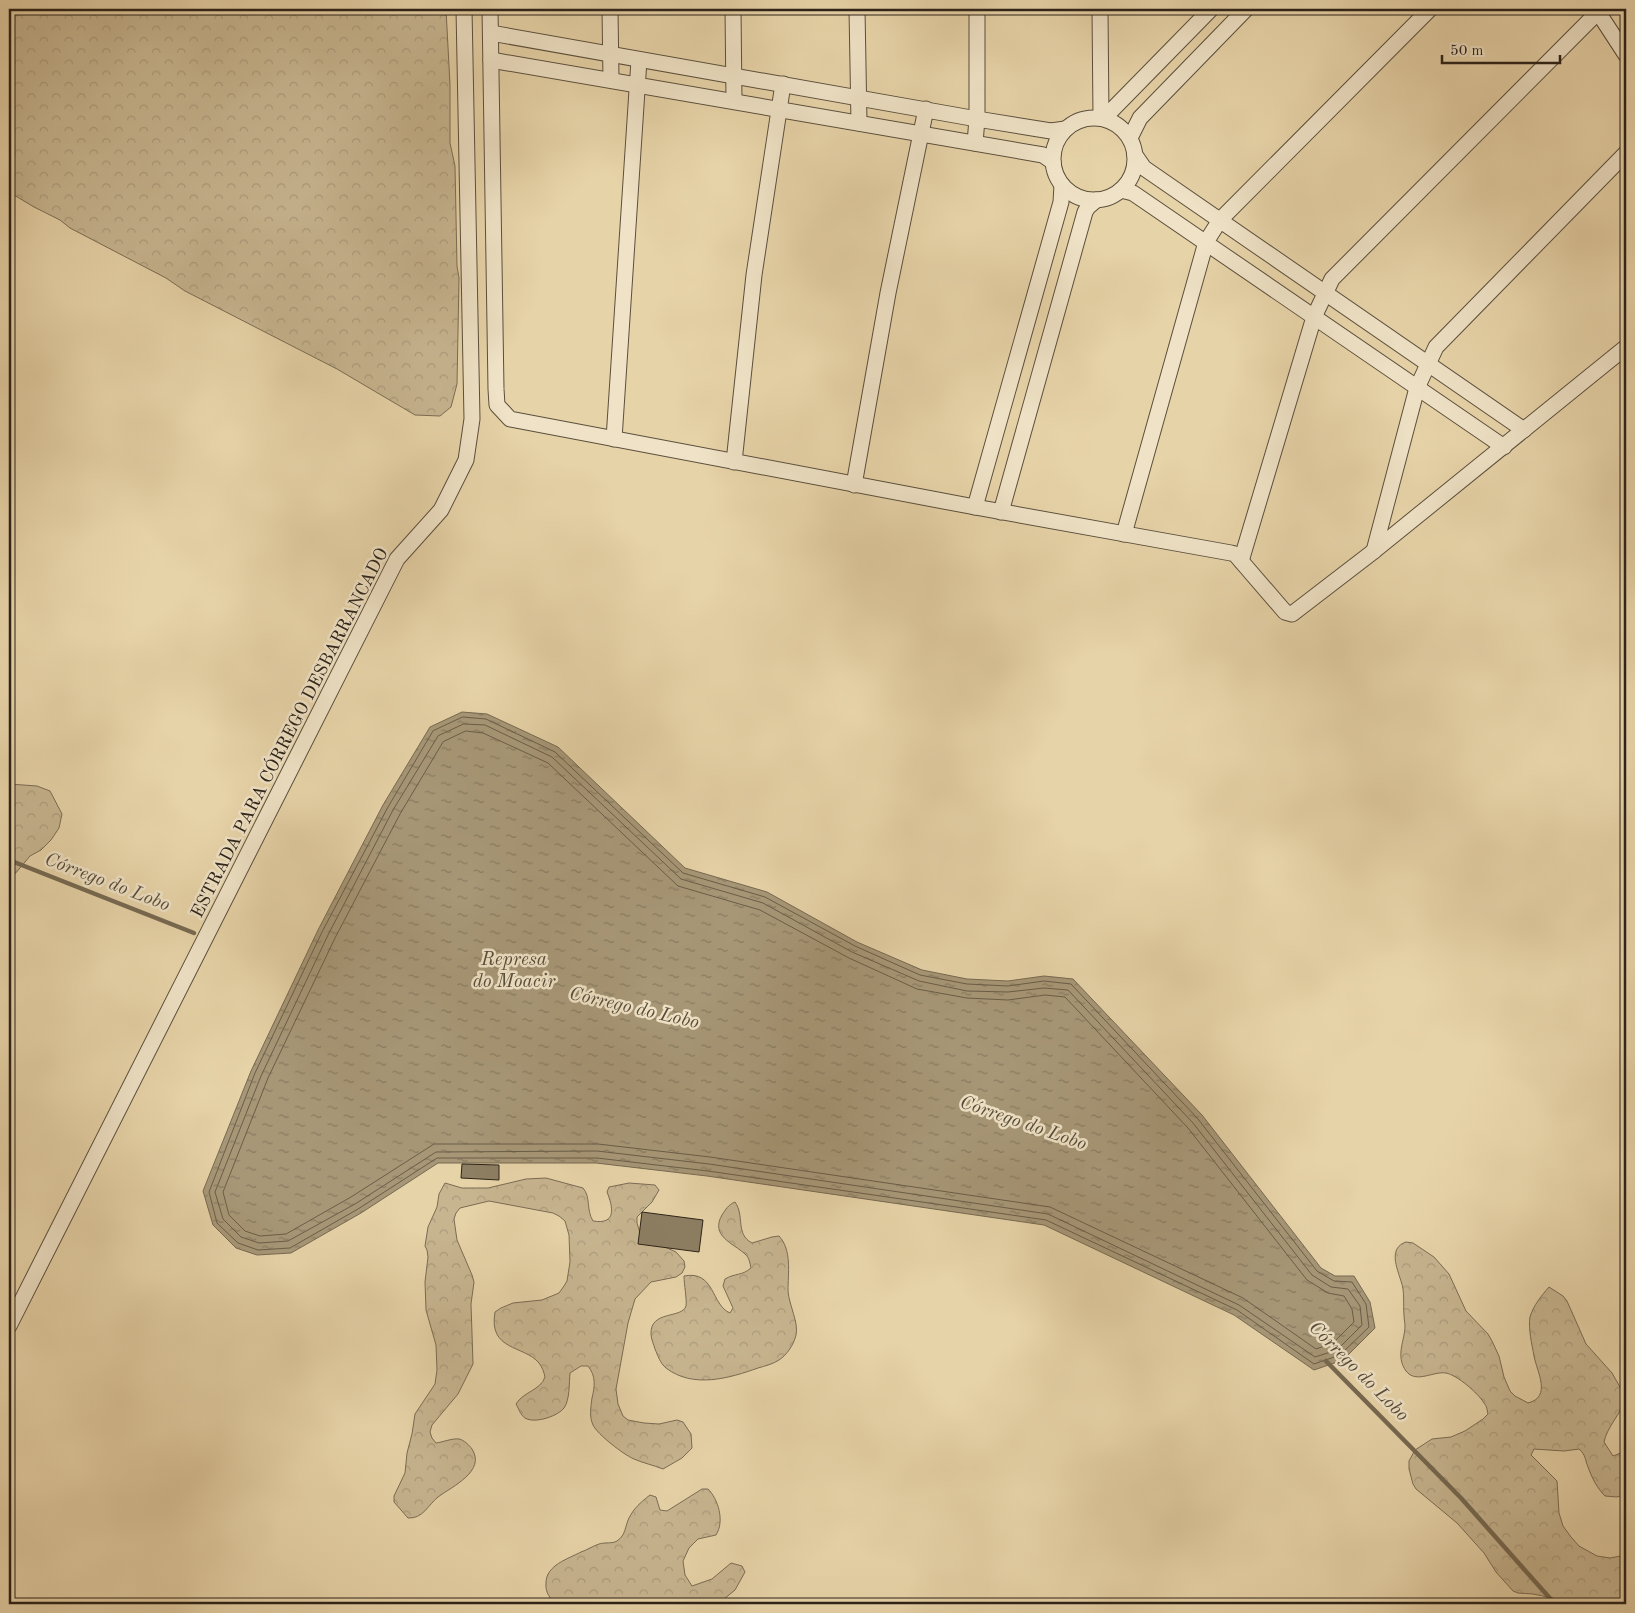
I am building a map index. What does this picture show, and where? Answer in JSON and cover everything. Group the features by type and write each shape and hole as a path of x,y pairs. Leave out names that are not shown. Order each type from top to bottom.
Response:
{"street":[{"name":"ESTRADA PARA CÓRREGO DESBARRANCADO","path":"9,1326 397,559 441,510 466,460 472,419 464,9"},
{"path":"490,9 497,404 510,419 854,485 1231,553 1235,554 1285,612 1292,614 1374,551 1626,347"},
{"path":"610,9 611,80"},
{"path":"733,9 734,102"},
{"path":"857,9 859,123"},
{"path":"975,143 977,119 977,9"},
{"path":"1100,9 1101,118"},
{"path":"1101,118 1111,111 1210,9"},
{"path":"1124,534 1206,242 1220,220 1430,9"},
{"path":"1241,561 1314,316 1332,279 1597,10 1626,55"},
{"path":"1130,138 1140,118 1239,11"},
{"path":"491,33 977,119 1050,130 1065,129 1084,119 1101,118 1120,126 1130,138 1135,155 1144,168 1524,430"},
{"path":"491,60 1043,155 1053,162"},
{"path":"614,439 639,60"},
{"path":"734,462 754,275 782,84"},
{"path":"854,485 888,293 926,109"},
{"path":"1065,129 1056,141 1053,162 1056,176 1062,185 1077,197 1096,200 1108,198 1121,190 1132,177 1135,155"},
{"path":"1374,551 1417,388 1436,347 1626,153"},
{"path":"975,507 1060,202 1062,185"},
{"path":"1121,190 1133,193 1504,447"},
{"path":"1001,512 1084,212 1096,200"}],"green space":[{"path":"9,9 446,9 450,85 450,143 455,166 457,266 459,278 457,384 451,407 440,416 415,415 337,369 185,291 166,278 70,228 60,220 9,192"},
{"path":"9,784 37,786 50,791 62,814 59,828 51,840 41,850 30,856 9,881"},
{"path":"546,1178 583,1188 587,1195 593,1221 601,1222 610,1218 611,1214 611,1203 607,1192 609,1187 629,1183 655,1185 659,1190 652,1202 637,1217 641,1236 676,1252 684,1261 685,1267 682,1273 676,1277 651,1282 635,1299 628,1323 616,1389 618,1404 623,1416 628,1420 659,1424 677,1420 683,1422 691,1434 692,1448 682,1458 663,1469 634,1459 611,1444 600,1434 592,1422 591,1408 594,1381 588,1366 581,1366 570,1373 567,1401 561,1411 552,1416 536,1420 523,1417 516,1404 540,1385 545,1375 533,1357 502,1341 494,1325 495,1312 513,1303 542,1300 559,1293 567,1281 570,1262 569,1235 565,1221 553,1213 489,1201 460,1208 454,1219 457,1240 474,1282 471,1304 473,1364 458,1394 432,1425 430,1432 436,1443 457,1439 468,1444 475,1457 475,1464 466,1477 438,1497 421,1514 408,1518 394,1502 394,1496 405,1473 415,1414 435,1384 437,1370 436,1345 426,1310 425,1282 428,1257 425,1246 428,1227 437,1207 439,1194 445,1183 462,1188 488,1188 526,1179"},
{"path":"735,1202 738,1207 742,1230 747,1239 752,1243 779,1236 786,1248 789,1269 788,1291 797,1330 796,1335 792,1346 782,1358 772,1364 712,1380 688,1378 677,1374 662,1364 652,1340 652,1326 655,1321 679,1312 686,1306 684,1276 702,1278 719,1303 730,1313 733,1308 723,1286 725,1279 751,1268 746,1255 724,1238 719,1228 722,1215"},
{"path":"1406,1242 1413,1243 1434,1257 1449,1274 1466,1311 1488,1334 1492,1341 1499,1356 1504,1377 1510,1391 1515,1396 1528,1403 1535,1400 1541,1390 1540,1376 1532,1347 1530,1317 1535,1305 1549,1287 1567,1301 1586,1344 1612,1373 1624,1394 1625,1400 1604,1442 1613,1456 1626,1451 1626,1494 1617,1497 1605,1496 1595,1483 1584,1455 1579,1449 1564,1451 1534,1449 1531,1455 1557,1481 1559,1513 1563,1526 1579,1546 1597,1556 1610,1558 1626,1555 1626,1601 1619,1604 1566,1604 1553,1598 1513,1591 1496,1572 1484,1553 1457,1523 1416,1489 1409,1469 1409,1461 1415,1450 1432,1439 1451,1437 1465,1431 1488,1414 1486,1405 1477,1394 1451,1374 1441,1373 1415,1377 1406,1371 1403,1365 1401,1348 1405,1326 1403,1294 1395,1254 1400,1245"},
{"path":"702,1489 708,1489 715,1498 720,1517 719,1529 716,1535 698,1539 689,1548 683,1561 685,1575 692,1586 712,1579 731,1563 742,1566 745,1572 735,1590 718,1604 558,1604 550,1598 546,1590 546,1583 547,1577 554,1567 564,1560 601,1543 620,1539 633,1511 650,1495 656,1497 660,1510 667,1511"}],"water":[{"name":"Represa do Moacir","path":"462,712 487,714 558,747 685,868 767,892 857,942 922,970 967,979 1008,981 1044,976 1073,979 1202,1115 1321,1268 1335,1276 1354,1276 1370,1302 1375,1328 1343,1360 1314,1370 1234,1315 1044,1225 707,1176 596,1163 438,1163 361,1213 291,1253 257,1255 236,1248 213,1225 203,1191 251,1071 318,930 383,805 430,727"}],"building":[{"path":"462,1164 499,1165 499,1180 461,1178"},
{"path":"642,1212 703,1220 699,1252 638,1244"}],"waterway":[{"name":"Córrego do Lobo","path":"9,860 194,933"},
{"name":"Córrego do Lobo","path":"1326,1361 1461,1498 1555,1604"}]}
